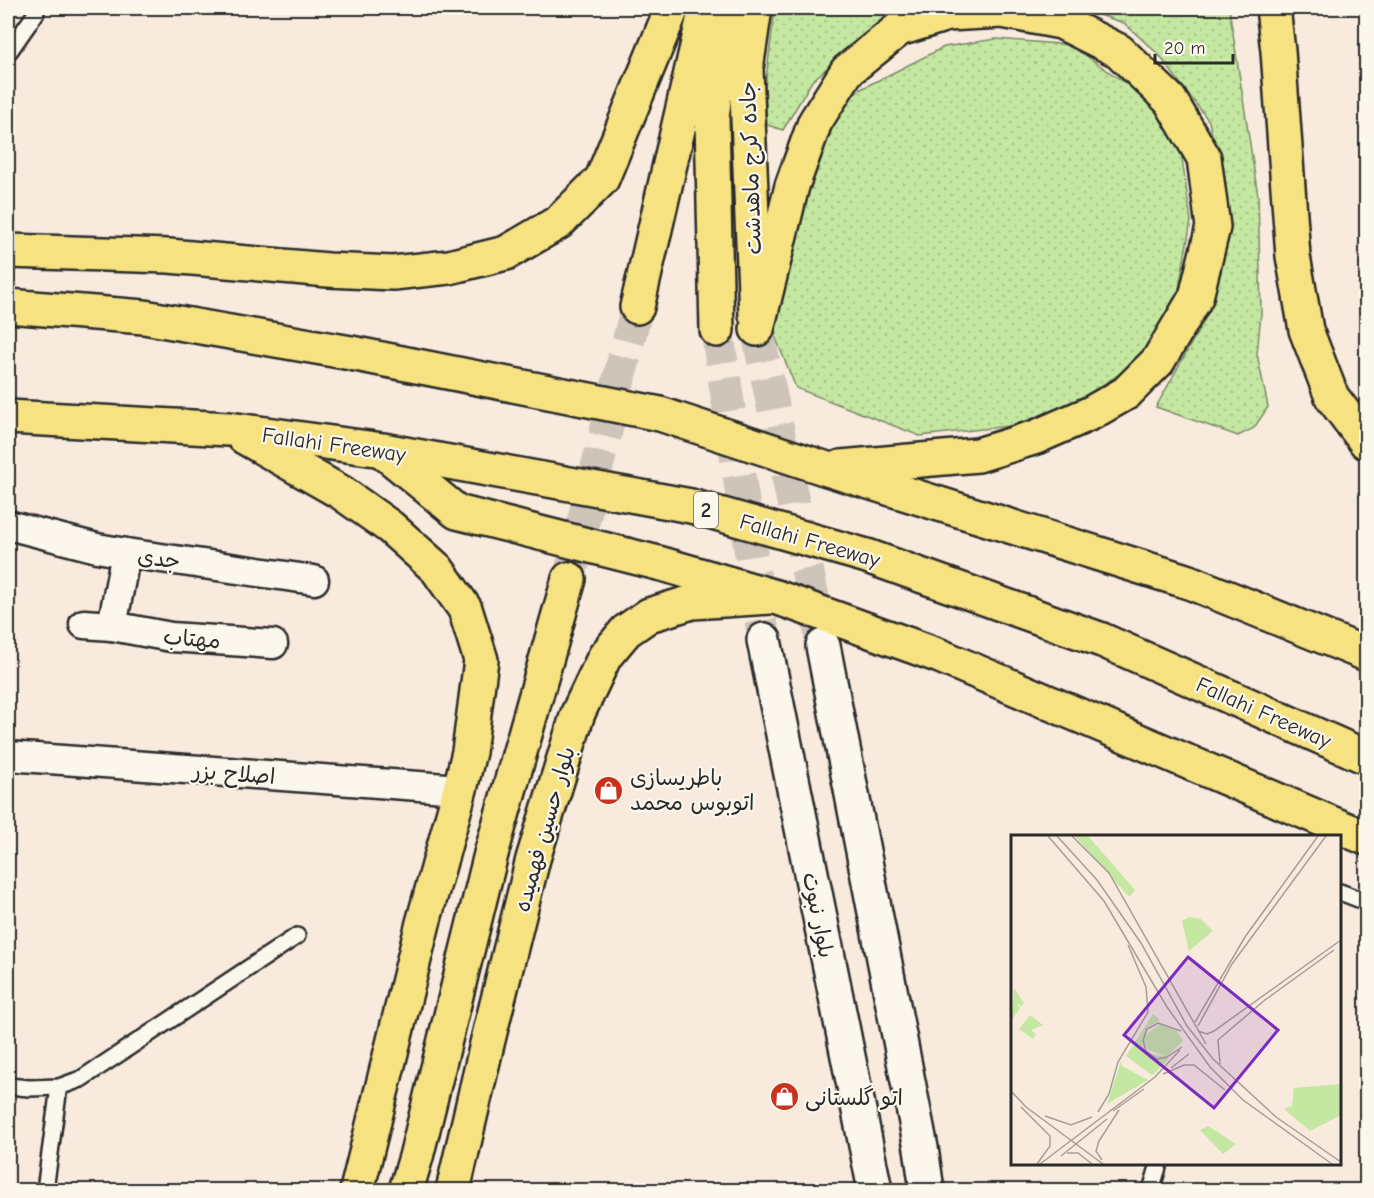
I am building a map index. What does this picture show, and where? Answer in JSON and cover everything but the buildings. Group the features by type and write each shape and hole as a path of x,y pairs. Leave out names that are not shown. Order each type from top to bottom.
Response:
{"main road":[{"path":"8,251 169,256 328,270 393,273 449,267 506,253 559,222 602,179 672,8"},
{"path":"637,307 706,8"},
{"path":"717,330 712,118 724,8"},
{"name":"جاده کرج ماهدشت","path":"755,8 746,69 757,329 792,186 815,122 847,71 899,29 947,14 1002,11 1061,22 1119,51 1170,100 1204,158 1213,227 1196,297 1158,361 1126,393 1091,413 1036,436 978,455 824,468"},
{"path":"1273,8 1293,256 1306,330 1332,397 1366,442"},
{"path":"8,306 144,317 351,353 649,412 1189,582 1366,654"},
{"name":"Fallahi Freeway","path":"8,417 229,429 383,450 691,506 867,556 1102,640 1366,757"},
{"path":"229,429 342,493 390,527 437,569 465,609 481,660 469,752 423,923 357,1191"},
{"path":"383,450 457,512 662,564 776,597 940,656 1366,838"},
{"name":"بلوار حسین فهمیده","path":"406,1191 491,854 569,579"},
{"name":"بلوار حسین فهمیده","path":"453,1191 532,859 578,713 605,656 626,631 649,615 692,602 776,597"},
{"name":"بلوار نبوت","path":"764,640 874,1191"},
{"path":"823,646 921,1148 927,1191"}],"street":[{"name":"جدی","path":"8,525 97,548 314,580"},
{"path":"112,626 126,553"},
{"name":"مهتاب","path":"84,624 112,626 171,637 273,644"},
{"name":"اصلاح بزر","path":"8,756 460,789"}],"lane":[{"path":"8,53 36,13"},
{"path":"1341,892 1366,902"},
{"path":"8,1086 59,1087 81,1079 297,936"},
{"path":"45,1191 59,1087"},
{"path":"1151,1191 1159,1165"}],"green space":[{"path":"775,8 922,8 878,25 812,81 783,130 767,125 765,87"},
{"path":"1078,8 1229,8 1258,196 1261,313 1257,354 1268,407 1254,428 1238,436 1156,407 1212,306 1224,237 1221,177 1209,121 1159,55 1124,23"},
{"path":"996,39 1071,45 1156,105 1181,152 1191,221 1177,300 1142,360 1044,422 920,436 796,388 775,336 797,215 827,116 861,89 944,47"}],"tunnel":[{"path":"569,579 637,307"},
{"path":"757,329 821,636"},
{"path":"717,330 764,640"}],"place":[{"name":"باطریسازی اتوبوس محمد","path":"609,790"},
{"name":"اتو گلستانی","path":"784,1097"}]}
